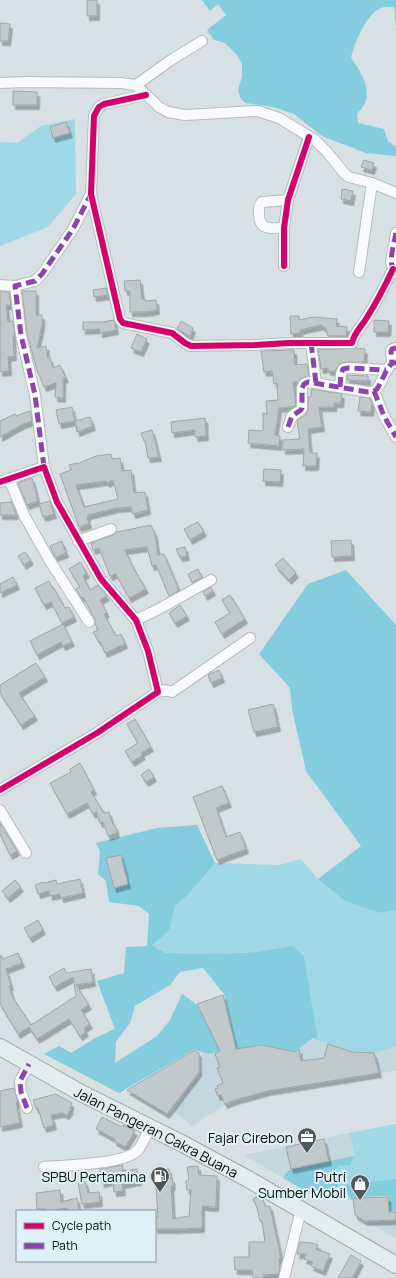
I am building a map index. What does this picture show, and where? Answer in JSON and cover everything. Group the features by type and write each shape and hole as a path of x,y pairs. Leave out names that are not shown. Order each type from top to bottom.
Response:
{"main road":[{"name":"Jalan Pangeran Cakra Buana","path":"0,1047 81,1093 217,1162 396,1265"}],"street":[{"path":"136,85 171,60 202,42"},
{"path":"0,84 25,82 120,82 136,85 159,107 168,112 177,114 185,115 258,111 269,114 290,123 320,144 345,174 396,193"},
{"path":"146,95 104,104 99,107 94,116 91,194 120,319 123,322 172,333 191,346 256,345 289,342 352,343 353,336 366,320 394,272 392,254 396,232"},
{"path":"284,266 284,228 288,200 310,137"},
{"path":"359,272 372,183"},
{"path":"0,285 14,286 39,278 73,229 91,194"},
{"path":"284,228 268,228 262,226 259,221 258,209 262,202 288,200"},
{"path":"14,286 21,335 35,395 44,467 57,502 101,580 136,620 148,651 158,692"},
{"path":"311,342 316,383"},
{"path":"288,427 292,416 302,408 302,386 308,382 368,392 374,391 377,389 391,365 391,351 392,349 396,348"},
{"path":"340,387 341,374 344,369 391,365"},
{"path":"374,391 384,416 396,437"},
{"path":"44,467 4,481 50,561 89,622"},
{"path":"78,541 111,529"},
{"path":"136,620 212,580"},
{"path":"0,790 97,733 158,692 165,690 172,692 250,638"},
{"path":"0,810 26,853"},
{"path":"27,1108 21,1092 20,1081 29,1064"},
{"path":"44,1167 100,1163 128,1157 139,1149 150,1128"},
{"path":"284,1278 301,1210"}],"shaded area":[{"path":"202,0 396,0 396,26 394,7 384,7 376,11 362,29 351,58 364,79 367,91 365,103 357,114 358,123 384,129 388,141 396,147 396,156 366,153 322,136 294,114 273,107 246,103 241,99 238,91 242,76 242,65 238,56 225,43 214,40 207,30 226,15 218,4 210,11"},
{"path":"75,119 76,194 48,227 0,246 0,142 17,143 41,126"},
{"path":"346,570 396,625 396,910 379,913 345,901 318,879 361,846 306,771 292,709 290,688 259,654 308,584"},
{"path":"197,825 215,863 187,896 175,906 170,930 152,945 166,953 222,954 257,952 293,946 304,956 318,1040 313,1038 295,1052 262,1045 236,1049 224,994 203,968 180,972 170,985 135,1006 130,1023 116,1042 115,1063 157,1036 170,1020 182,994 196,1004 220,1051 208,1053 195,1049 119,1093 44,1054 59,1046 71,1053 95,1038 115,1029 97,981 124,973 126,947 147,946 149,914 139,906 109,902 106,881 98,874 100,851 96,843 157,828"},
{"path":"301,859 318,879 345,901 379,913 396,910 396,1047 375,1053 352,1052 318,1040 304,956 257,952 222,954 166,953 151,944 170,930 175,906 187,896 215,863 279,865"},
{"path":"224,994 236,1049 262,1045 295,1052 314,1038 352,1052 375,1053 396,1047 396,1071 269,1092 235,1100 226,1104 192,1126 173,1111 202,1070 201,1053 215,1053 220,1051 196,1004"},
{"path":"396,1124 396,1179 338,1187 340,1178 334,1172 339,1166 350,1165 355,1156 349,1133"},
{"path":"349,1133 355,1156 286,1173 283,1178 244,1155"},
{"path":"354,1156 350,1165 339,1166 334,1172 340,1178 338,1187 317,1192 314,1196 283,1178 291,1169"},
{"path":"396,1179 396,1211 389,1211 388,1196 359,1197 350,1200 344,1185"},
{"path":"396,1211 396,1238 355,1215 356,1213"}],"building":[{"path":"87,0 97,0 97,16 87,16"},
{"path":"0,23 10,24 8,41 0,41"},
{"path":"13,91 37,92 37,105 13,105"},
{"path":"66,122 70,133 53,138 50,127"},
{"path":"364,160 374,163 372,170 361,167"},
{"path":"342,189 353,191 351,201 341,199"},
{"path":"140,280 142,299 145,299 145,301 156,300 157,310 130,312 130,291 125,291 124,281"},
{"path":"106,288 108,295 94,297 93,290"},
{"path":"22,291 36,291 36,315 42,315 42,325 37,348 46,346 48,358 50,358 53,368 60,365 66,378 63,379 63,398 55,397 56,383 44,387 37,370 27,334"},
{"path":"0,292 9,292 11,305 6,305 8,322 13,321 15,336 13,336 14,356 8,357 9,371 0,372"},
{"path":"290,316 299,316 299,320 314,317 337,319 336,326 347,327 346,336 328,336 325,327 322,327 322,325 300,330 300,333 291,334"},
{"path":"114,320 116,330 100,333 100,329 83,330 83,322 102,322"},
{"path":"374,320 389,321 388,332 374,332"},
{"path":"181,321 193,328 190,336 177,329"},
{"path":"137,334 147,339 141,352 131,348"},
{"path":"355,348 365,349 364,362 341,363 335,371 328,371 328,368 321,369 318,350"},
{"path":"294,350 295,365 307,364 309,376 301,378 298,382 293,382 296,406 279,408 275,435 280,436 279,446 248,443 249,430 263,431 263,413 267,414 266,401 278,400 277,383 274,384 272,371 264,372 261,351"},
{"path":"347,375 368,376 368,381 347,380"},
{"path":"311,389 342,394 341,403 334,403 334,407 319,407 322,427 308,429 310,453 317,453 316,466 303,466 304,449 283,450 283,440 300,439 297,421 308,411 308,397 311,397"},
{"path":"360,397 370,398 372,403 371,412 358,411"},
{"path":"72,407 75,421 59,424 56,410"},
{"path":"30,411 32,421 23,424 0,437 0,421 15,414 16,416"},
{"path":"90,417 93,426 77,432 75,421"},
{"path":"205,418 206,436 195,437 195,430 172,433 171,422"},
{"path":"152,430 159,457 148,458 145,441 141,433"},
{"path":"111,454 112,459 120,458 122,471 131,470 134,493 145,492 148,510 133,514 131,507 117,508 88,515 87,517 89,524 79,527 60,474 71,470 69,465 77,464 96,456","holes":["113,480 118,499 84,507 76,485 106,481 107,483"]},
{"path":"264,469 281,470 280,482 263,481"},
{"path":"32,478 38,501 27,505 18,483"},
{"path":"50,501 54,514 43,517 39,504"},
{"path":"12,502 16,515 0,515 0,503"},
{"path":"198,522 204,532 190,540 184,529"},
{"path":"151,525 155,534 158,555 164,554 179,590 169,596 156,565 152,566 147,547 125,550 146,589 129,598 116,574 110,576 99,548 93,550 91,543 113,535 117,532"},
{"path":"351,540 352,556 332,557 331,541"},
{"path":"62,541 66,553 55,557 50,546"},
{"path":"185,547 187,556 180,557 176,549"},
{"path":"25,552 31,560 24,565 18,556"},
{"path":"283,558 296,573 289,580 275,565"},
{"path":"80,562 87,573 83,576 90,590 98,585 107,596 100,600 107,613 104,614 116,636 121,634 125,644 105,653 100,641 99,642 93,632 98,630 95,624 95,619 83,597 81,598 76,589 80,587 69,569"},
{"path":"198,569 202,577 192,583 188,574"},
{"path":"13,577 17,585 0,593 0,584"},
{"path":"49,581 65,608 69,607 74,617 62,623 51,602 44,605 35,588"},
{"path":"211,587 213,591 205,596 203,592"},
{"path":"230,595 245,619 222,634 215,622 230,613 222,600"},
{"path":"180,605 187,616 175,623 169,613"},
{"path":"63,624 72,642 63,646 61,642 37,655 30,641"},
{"path":"36,663 45,677 19,693 35,716 21,725 0,693 0,685"},
{"path":"219,670 222,678 211,683 208,675"},
{"path":"273,704 278,727 254,732 248,710"},
{"path":"135,719 151,747 141,753 143,755 132,762 125,751 138,743 127,724"},
{"path":"80,763 94,790 91,792 104,813 109,812 117,833 108,836 103,822 100,823 96,812 93,814 87,803 67,814 50,783 71,772 70,769"},
{"path":"149,769 154,777 146,782 141,775"},
{"path":"222,786 229,803 216,808 226,837 240,832 246,849 217,860 193,797"},
{"path":"0,823 17,851 10,855 0,834"},
{"path":"121,855 128,884 114,888 106,858"},
{"path":"80,879 83,893 61,898 60,894 50,896 49,891 38,894 35,885 56,880 57,884"},
{"path":"15,880 21,887 8,898 2,891"},
{"path":"38,920 43,930 30,938 24,928"},
{"path":"18,953 22,963 6,969 11,986 9,986 12,996 31,1025 76,996 73,977 55,987 49,977 64,968 66,973 91,969 93,982 76,985 89,1005 81,1010 90,1024 84,1028 86,1032 80,1036 69,1019 37,1039 29,1027 18,1034 0,1004 0,956 2,956 3,959"},
{"path":"223,995 236,1049 262,1045 295,1052 299,1049 301,1061 324,1058 328,1044 352,1052 374,1053 379,1073 268,1091 225,1104 221,1095 218,1096 215,1089 223,1083 217,1068 220,1067 215,1054 220,1051 197,1004"},
{"path":"195,1050 199,1053 199,1072 167,1114 127,1090"},
{"path":"14,1088 18,1102 16,1102 20,1123 0,1127 0,1091"},
{"path":"56,1094 72,1103 71,1109 67,1115 62,1113 51,1115 54,1125 44,1128 38,1108 36,1109 33,1100"},
{"path":"102,1117 122,1127 123,1125 135,1131 125,1147 114,1141 115,1139 96,1129"},
{"name":"Fajar Cirebon","path":"324,1139 329,1161 291,1169 286,1147"},
{"path":"123,1165 122,1171 137,1169 139,1181 122,1184 123,1191 114,1192 113,1181 102,1183 100,1169"},
{"path":"198,1166 199,1175 217,1176 216,1207 202,1206 202,1228 156,1229 156,1217 158,1217 155,1170 169,1169 170,1179 172,1178 173,1186 171,1186 173,1219 189,1216 191,1190 187,1190 186,1181 189,1180 187,1167"},
{"path":"85,1181 88,1193 99,1192 100,1202 82,1204 78,1183"},
{"path":"60,1190 61,1202 77,1198 79,1210 68,1210 67,1208 54,1210 37,1209 36,1193"},
{"path":"259,1196 262,1198 266,1207 270,1206 281,1258 279,1259 280,1269 278,1274 263,1275 263,1278 253,1278 252,1270 235,1270 234,1257 249,1257 249,1242 265,1242 262,1221 260,1221 253,1199"},
{"path":"388,1197 389,1212 396,1212 396,1220 365,1221 355,1215 353,1199"},
{"path":"300,1242 318,1245 316,1249 330,1254 323,1271 311,1266 313,1262 304,1259 306,1254 297,1254"},
{"path":"351,1255 361,1261 352,1278 338,1278"}],"marked path":[{"path":"44,467 35,395 21,335 15,286 35,281 42,274 73,229 91,194"},
{"path":"394,272 391,258 396,233"},
{"path":"311,343 316,383"},
{"path":"396,348 392,349 391,351 392,363 396,363"},
{"path":"288,427 292,416 302,408 302,388 304,384 308,382 372,392 377,389 392,363"},
{"path":"340,387 343,369 386,370"},
{"path":"374,391 384,416 396,437"},
{"path":"27,1108 21,1092 20,1081 29,1064"}],"cycle path":[{"path":"146,95 104,104 99,107 94,116 91,194 120,319 123,323 172,333 191,346 352,343 356,333 384,288 393,269"},
{"path":"284,266 284,228 288,200 309,137"},
{"path":"0,482 44,467 57,502 101,579 136,620 148,651 158,692 97,733 0,790"}],"place":[{"name":"Fajar Cirebon","path":"307,1154"},
{"name":"SPBU Pertamina","path":"160,1193"},
{"name":"Putri Sumber Mobil","path":"360,1201"}]}
